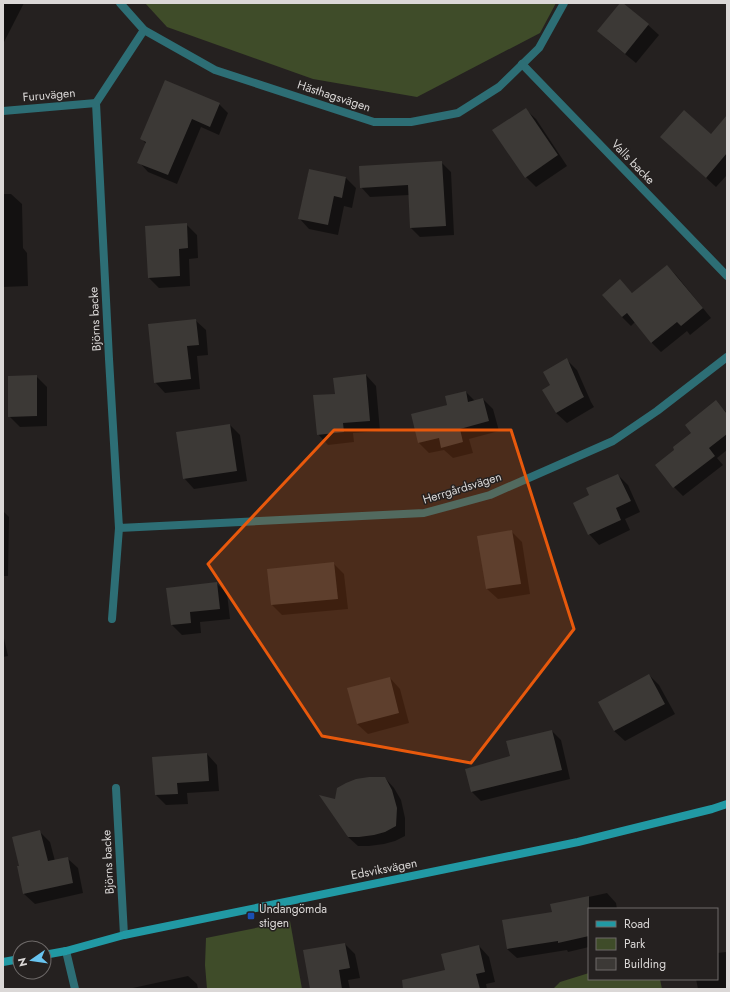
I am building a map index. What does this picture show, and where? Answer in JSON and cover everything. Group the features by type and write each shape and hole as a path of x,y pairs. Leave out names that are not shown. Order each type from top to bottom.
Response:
{"street":[{"name":"Hästhagsvägen","path":"120,3 144,30 215,70 374,122 411,122 458,113 499,87 539,48 564,3"},
{"path":"96,103 144,30"},
{"name":"Valls backe","path":"522,64 727,276"},
{"name":"Furuvägen","path":"3,111 96,103"},
{"name":"Björns backe","path":"96,103 109,367 119,528 112,620"},
{"name":"Herrgårdsvägen","path":"119,528 424,514 490,495 613,441 657,411 727,357"},
{"name":"Björns backe","path":"116,788 124,935"},
{"name":"Edsviksvägen","path":"52,953 124,935 578,842 712,810 727,804"},
{"path":"66,950 75,989"}],"highlighted area":[{"path":"334,430 511,430 574,629 471,763 322,736 208,564"}],"green space":[{"path":"145,3 556,3 540,33 417,97 313,79 167,27"},
{"path":"290,921 302,989 207,989 205,965 206,938"},
{"path":"588,973 588,980 660,980 662,989 553,989 560,982"}],"building":[{"path":"620,3 623,3 649,24 625,54 597,31"},
{"path":"165,80 220,103 210,127 192,119 168,175 137,163 146,142 140,139"},
{"path":"526,108 558,155 525,178 492,130"},
{"path":"684,110 711,134 727,115 727,153 706,178 660,137"},
{"path":"442,161 446,226 410,228 408,185 360,188 359,166"},
{"path":"309,169 346,177 342,198 334,196 328,225 298,219"},
{"path":"187,223 188,248 179,249 180,276 148,278 145,226"},
{"path":"667,265 703,308 681,326 677,322 651,343 627,313 622,317 602,295 620,279 632,293"},
{"path":"196,319 199,345 187,346 191,379 154,383 148,324"},
{"path":"567,358 584,397 556,413 542,390 550,385 543,372"},
{"path":"366,374 370,421 343,423 344,432 317,435 313,395 335,394 333,378"},
{"path":"37,375 37,416 8,417 8,376"},
{"path":"466,391 468,402 483,398 489,421 460,429 463,442 441,448 439,438 418,443 411,414 447,405 445,396"},
{"path":"716,400 727,414 727,434 709,448 715,456 673,488 655,465 674,450 673,447 691,433 685,425"},
{"path":"230,424 237,471 183,479 176,432"},
{"path":"618,474 631,501 616,508 621,520 588,535 573,503 589,495 586,488"},
{"path":"512,530 521,584 486,589 477,536"},
{"path":"334,562 338,599 271,605 267,569"},
{"path":"217,582 220,609 190,612 191,623 171,625 166,588"},
{"path":"649,674 665,704 614,731 598,702"},
{"path":"390,677 399,713 357,724 347,688"},
{"path":"552,730 562,770 471,792 465,769 510,756 506,741"},
{"path":"207,753 209,781 177,783 178,794 155,795 152,757"},
{"path":"385,777 392,790 397,808 396,826 385,832 374,835 348,837 319,795 335,799 337,788 356,779"},
{"path":"40,830 48,861 68,857 73,883 23,894 17,866 19,866 12,837"},
{"path":"589,896 588,936 558,943 558,941 507,949 502,920 552,912 550,904"},
{"path":"345,943 350,968 339,970 342,989 310,989 303,950"},
{"path":"479,945 485,972 476,974 480,989 403,989 402,980 445,970 441,954"}],"place":[{"name":"Undangömda stigen","path":"251,916"}]}
